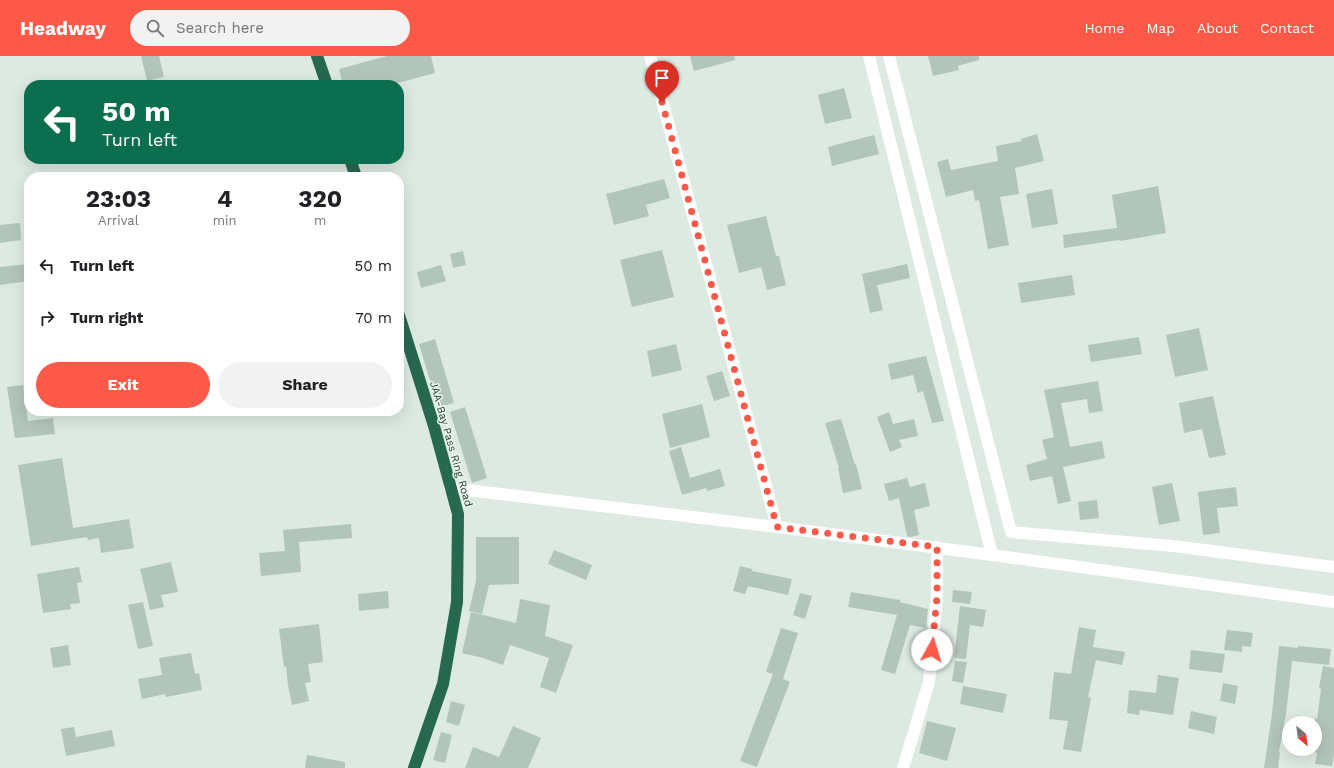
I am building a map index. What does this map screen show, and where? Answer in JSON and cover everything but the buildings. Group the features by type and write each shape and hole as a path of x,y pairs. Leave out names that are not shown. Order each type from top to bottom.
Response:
{"highway":[{"path":"317,56 325,80"},
{"name":"JAA-Bay Pass Ring Road","path":"404,331 434,426 458,514 457,602 443,684 414,768"}],"street":[{"path":"650,56 777,527"},
{"path":"869,56 992,555"},
{"path":"889,56 1011,532 1173,546 1334,567"},
{"path":"450,488 937,547 1334,602"},
{"path":"903,768 929,682 937,596 937,547"}],"route":[{"path":"662,102 777,527 937,547 937,596 932,650"}]}
